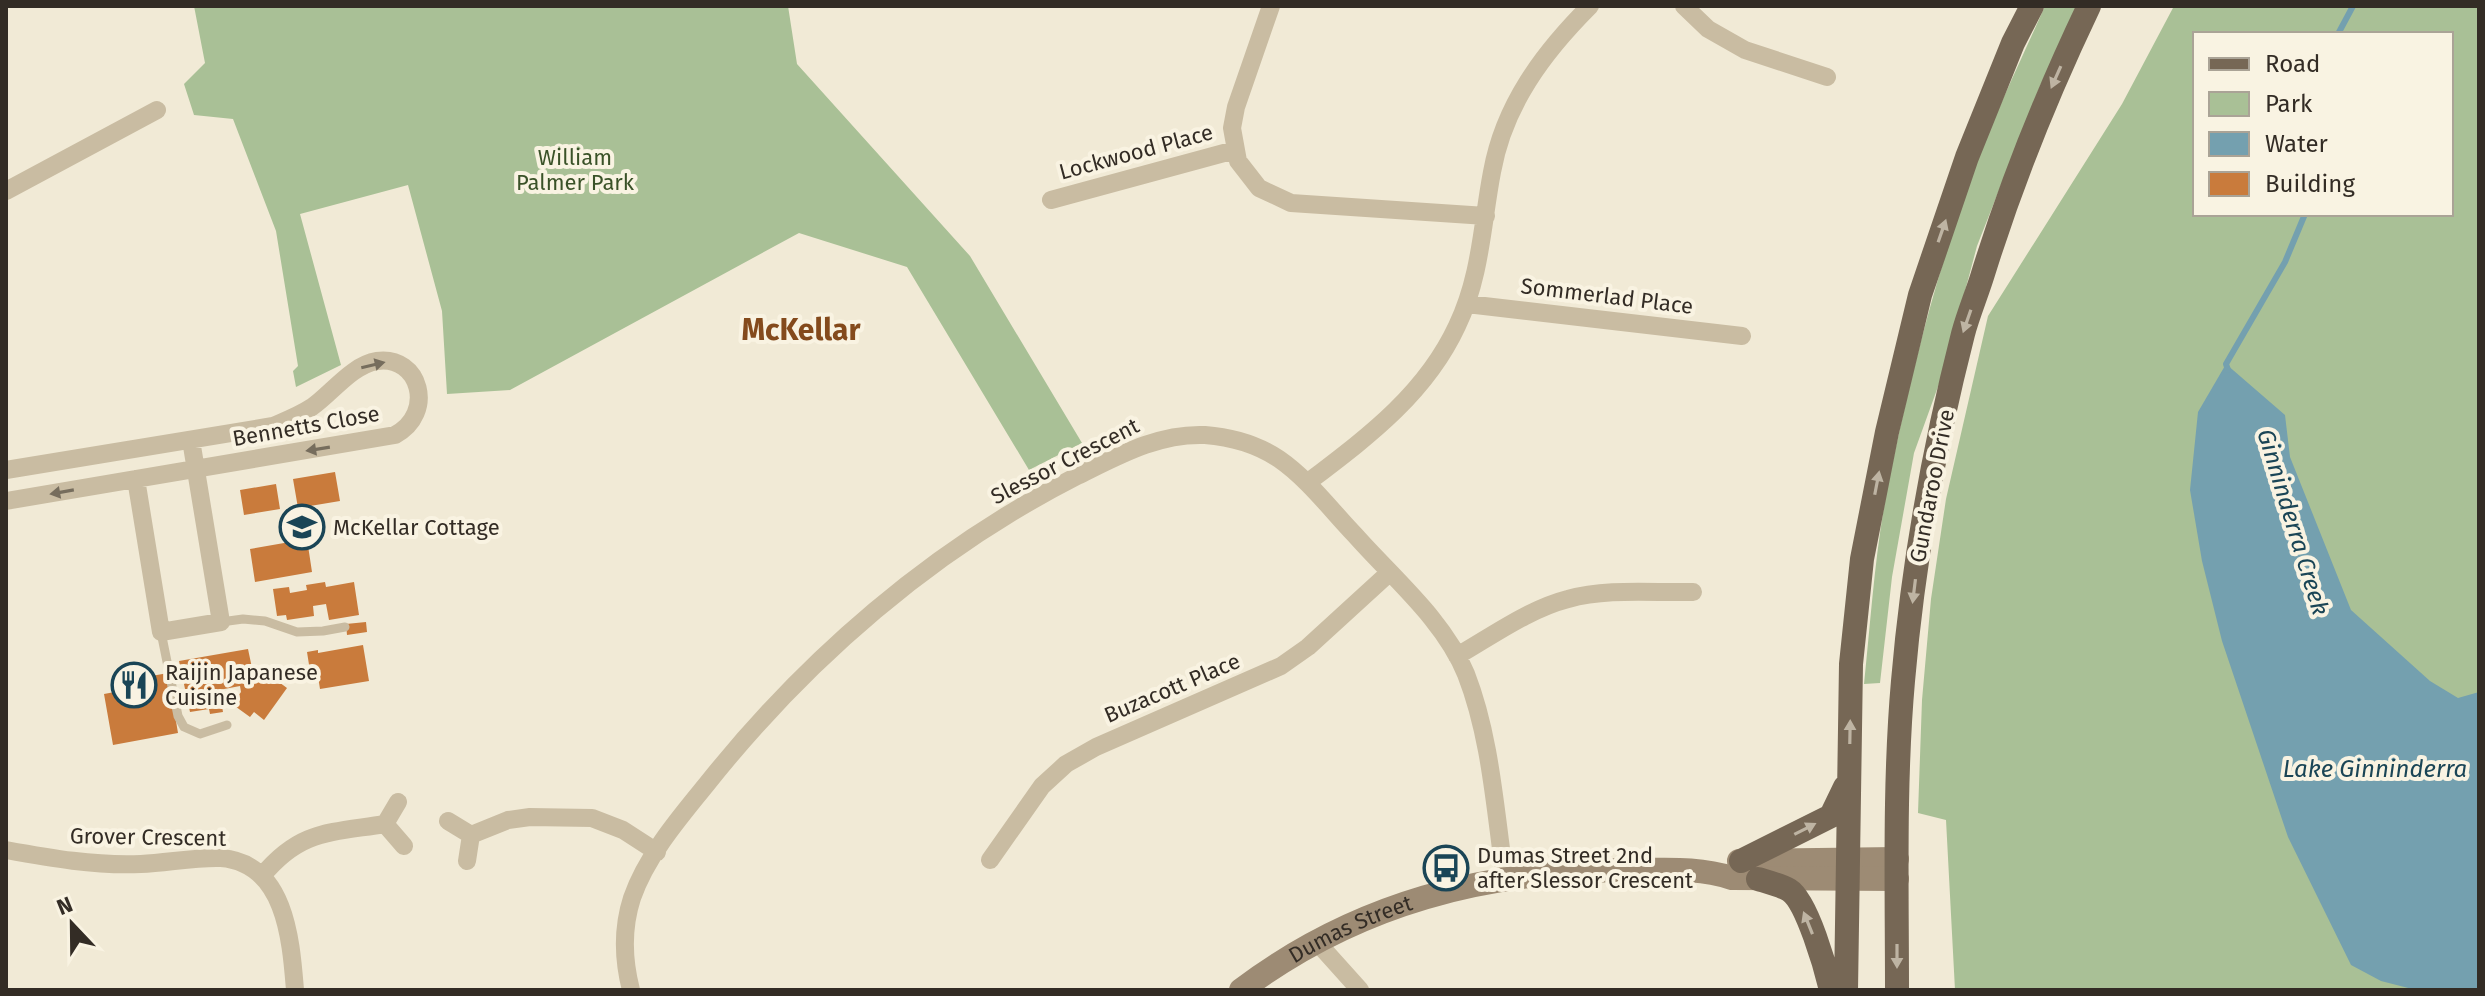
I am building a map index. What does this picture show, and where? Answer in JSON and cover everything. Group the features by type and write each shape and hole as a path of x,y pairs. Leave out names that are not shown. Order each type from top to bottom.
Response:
{"main road":[{"path":"1846,990 1851,664 1862,559 1887,432 1920,295 1962,170 2013,43 2032,6"},
{"name":"Gundaroo Drive","path":"1897,990 1903,680 1916,569 1935,458 1964,332 2007,196 2089,6"},
{"path":"1741,861 1831,816 1849,778"},
{"path":"1758,879 1791,891 1803,910 1826,964 1831,990"}],"street":[{"path":"1271,6 1236,107 1232,128 1235,150 1244,171 1259,188 1291,203 1486,216"},
{"path":"1307,483 1369,435 1404,403 1446,347 1467,304 1479,261 1495,156 1517,99 1542,57 1590,6"},
{"path":"1684,6 1708,29 1745,50 1827,77"},
{"path":"6,191 157,110"},
{"name":"Lockwood Place","path":"1051,200 1235,150"},
{"name":"Sommerlad Place","path":"1467,304 1742,336"},
{"name":"Bennetts Close","path":"6,470 273,426 302,413 359,368 377,361 402,367 411,375 419,392 420,405 415,418 395,435 6,501"},
{"name":"Slessor Crescent","path":"631,990 625,952 628,916 639,881 734,749 823,656 922,573 1030,502 1137,448 1163,439 1191,435 1228,438 1279,459 1307,483 1437,626 1457,656 1478,710 1505,878"},
{"path":"136,479 161,632 221,622 191,440"},
{"name":"Buzacott Place","path":"990,860 1042,786 1066,764 1096,747 1281,666 1308,647 1389,573"},
{"path":"1457,656 1534,612 1567,599 1591,594 1693,592"},
{"path":"385,824 398,802"},
{"path":"448,821 471,835 519,819 592,818 623,830 657,852"},
{"path":"385,824 404,846"},
{"path":"295,990 286,919 277,896 262,876 286,850 302,840 385,824"},
{"path":"467,861 471,835"},
{"name":"Grover Crescent","path":"6,850 76,862 138,865 222,858 243,864 262,876"},
{"name":"Dumas Street","path":"1707,870 1730,861 1741,861 1848,870"},
{"name":"Dumas Street","path":"1241,990 1316,941 1408,902 1505,878 1603,870 1707,870 1732,878 1758,879 1848,870 1897,869"},
{"path":"1316,941 1360,990"}],"lane":[{"path":"221,622 243,619 265,621 297,632 345,627"},
{"path":"161,632 178,716 184,727 200,734 227,725"}],"green space":[{"name":"William Palmer Park","path":"194,6 788,6 797,64 970,256 1082,443 1029,470 907,267 799,233 510,390 447,394 442,311 408,185 300,214 341,365 296,387 293,371 298,366 276,231 233,119 194,115 184,84 205,63"},
{"path":"2045,6 2077,6 2040,86 1977,246 1944,370 1914,453 1892,577 1880,683 1864,684 1888,485 1926,322 1977,162"},
{"path":"2174,6 2479,6 2479,990 1955,990 1946,820 1918,813 1922,700 1931,599 1946,499 1988,316 2122,104"}],"water":[{"name":"Lake Ginninderra","path":"2226,364 2285,415 2290,457 2351,610 2430,681 2458,698 2479,692 2479,990 2416,990 2381,981 2351,965 2288,837 2222,641 2202,561 2190,490 2198,412"}],"building":[{"path":"335,472 340,501 298,508 293,479"},
{"path":"276,484 280,509 244,515 240,490"},
{"path":"307,539 312,572 255,582 250,549"},
{"path":"325,582 326,587 354,582 359,615 329,620 326,604 313,606 314,616 287,620 286,615 277,616 273,589 289,587 290,593 307,590 306,585"},
{"path":"366,622 367,632 347,635 346,624"},
{"path":"363,645 369,681 320,689 317,670 310,671 307,652"},
{"path":"248,649 252,668 267,666 268,674 287,688 264,720 254,712 250,717 232,704 241,692 240,686 219,690 223,712 210,714 209,709 190,712 179,661"},
{"path":"168,673 178,733 113,745 104,694 120,691 118,682"}],"waterway":[{"name":"Ginninderra Creek","path":"2339,32 2353,6"},
{"name":"Ginninderra Creek","path":"2228,370 2226,364 2285,262 2304,216"}],"place":[{"name":"McKellar Cottage","path":"302,527"},
{"name":"Raijin Japanese Cuisine","path":"134,685"},
{"name":"Dumas Street 2nd after Slessor Crescent","path":"1446,868"}],"district":[{"name":"McKellar","path":"801,330"}]}
